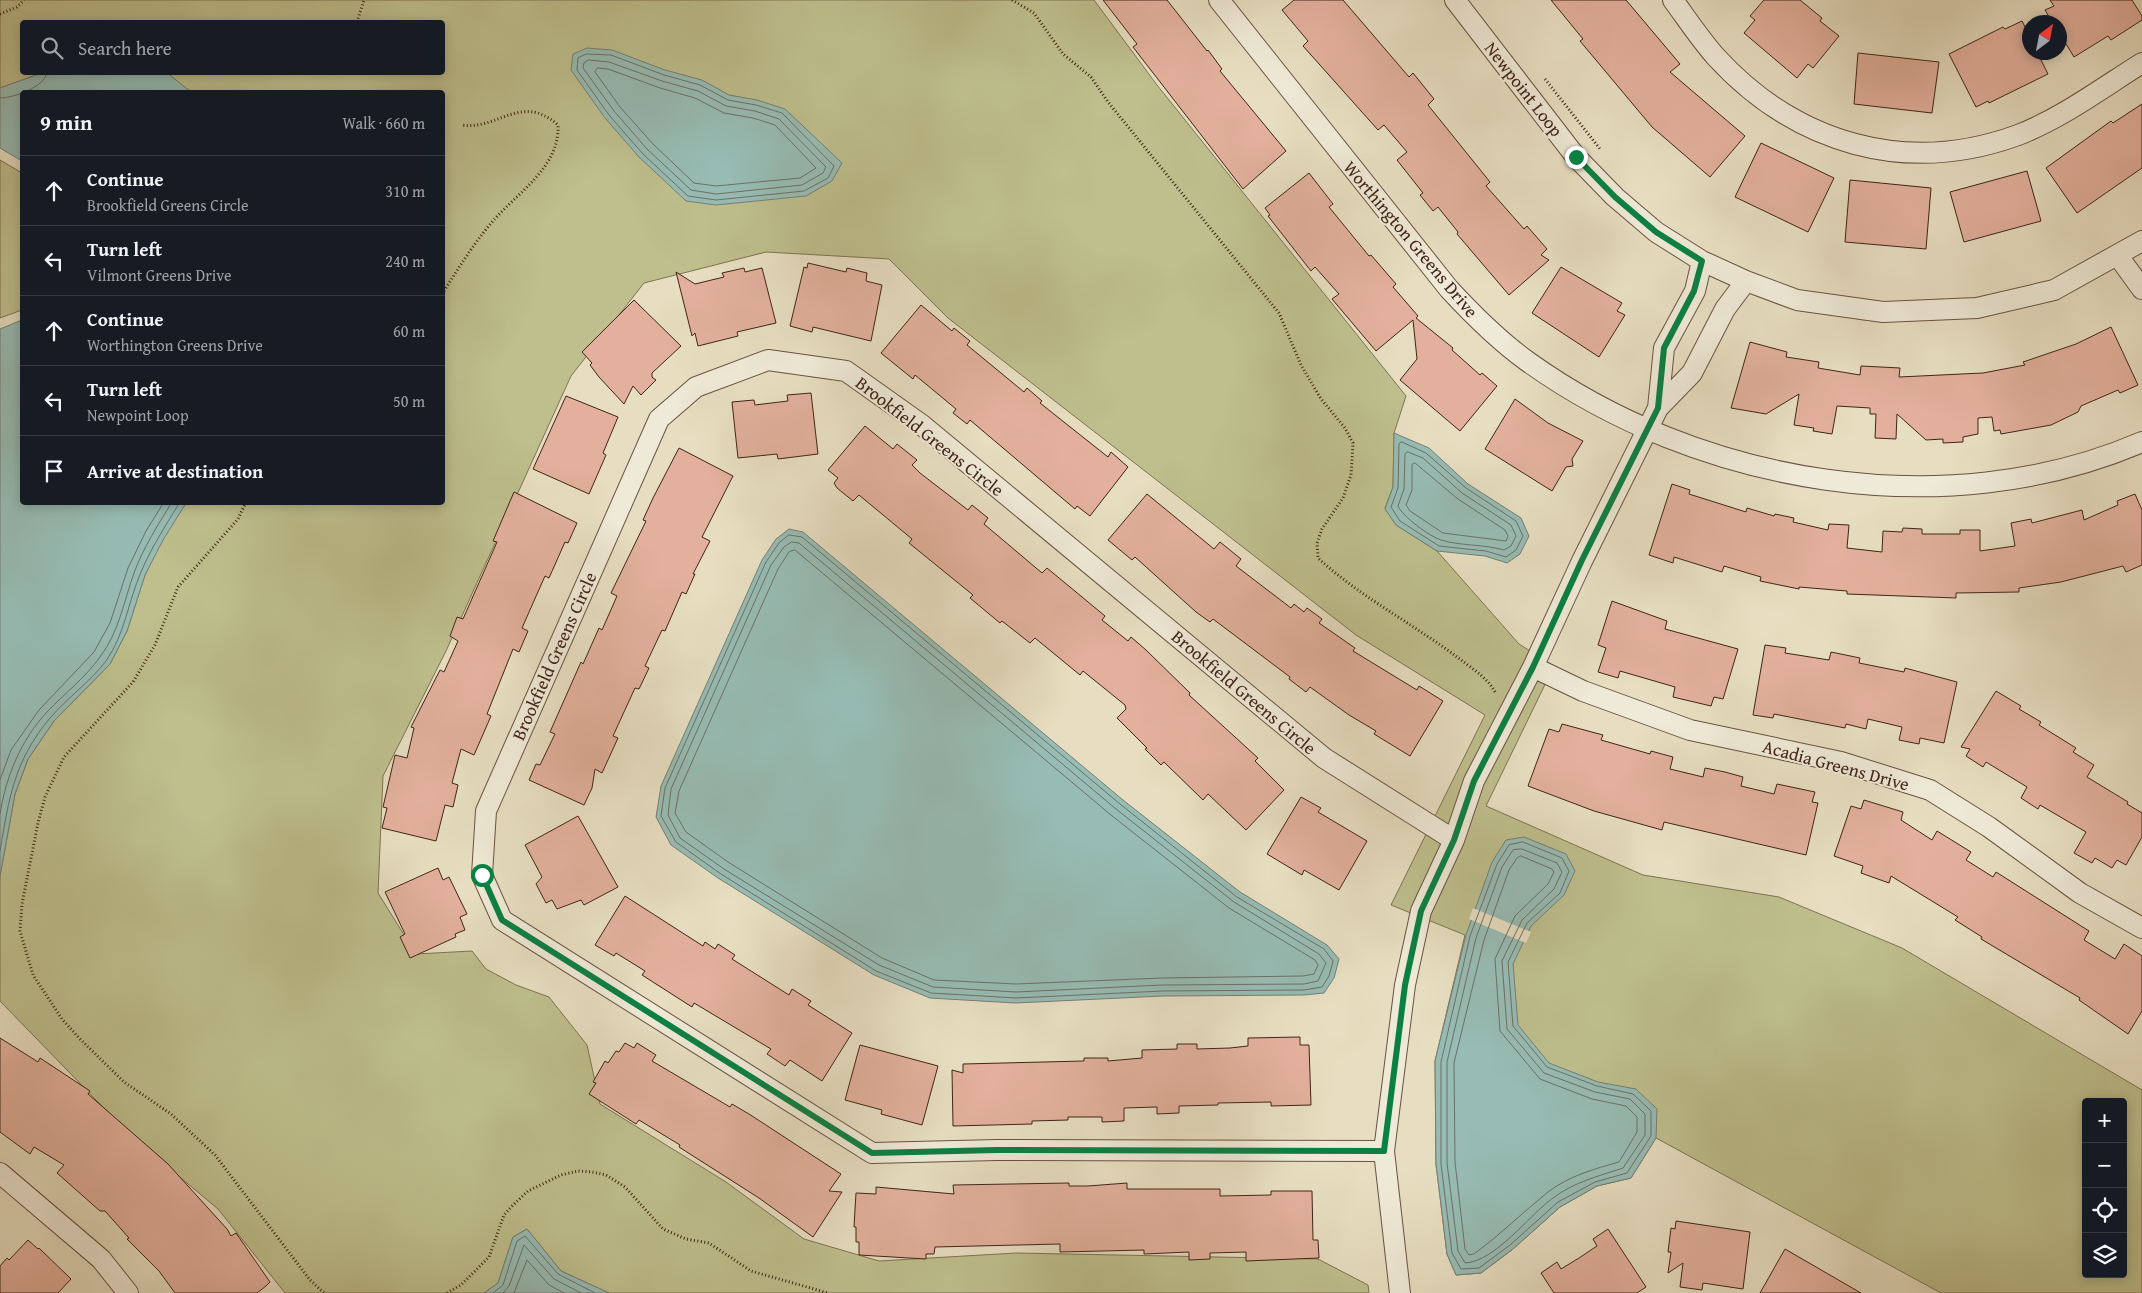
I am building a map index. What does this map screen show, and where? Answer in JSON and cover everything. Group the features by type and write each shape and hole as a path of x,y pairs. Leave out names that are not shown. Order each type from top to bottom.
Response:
{"street":[{"name":"Worthington Greens Drive","path":"1219,0 1449,289 1476,318 1526,360 1552,378 1648,429 1704,450 1774,470 1844,483 1888,485 1969,484 2014,480 2080,464 2142,442"},
{"name":"Newpoint Loop","path":"1455,0 1589,170 1615,197 1656,232 1702,261 1746,281 1797,300 1883,312 1977,308 2054,290 2142,241"},
{"path":"1673,0 1716,56 1762,99 1786,116 1812,130 1844,142 1872,148 1910,152 1935,152 1970,149 1996,142 2049,121 2142,63"},
{"path":"2118,256 2142,289"},
{"path":"1658,408 1664,348 1694,291 1702,261"},
{"path":"1400,1293 1384,1151 1409,967 1421,911 1454,840 1474,781 1533,667 1582,560 1658,408 1692,373 1725,309 1746,281"},
{"name":"Brookfield Greens Circle","path":"1384,1151 997,1150 872,1153 502,920 482,875 486,811 659,419 696,387 768,360 846,371 922,425 1324,758 1454,840"},
{"name":"Acadia Greens Drive","path":"1533,667 1583,691 1690,730 1841,762 1930,790 1989,827 2080,893 2142,928"},
{"path":"0,1173 101,1259 128,1293"}],"path":[{"path":"0,14 17,7 24,0"},
{"path":"358,20 364,0"},
{"path":"1012,0 1034,13 1063,54 1092,78 1108,102 1279,313 1302,365 1321,399 1346,428 1353,444 1352,475 1343,498 1322,529 1317,542 1318,558 1336,575 1408,621 1483,677 1494,690 1498,701"},
{"path":"1539,71 1605,156"},
{"path":"445,290 493,221 533,183 559,139 558,125 550,118 532,112 513,112 475,127 461,125"},
{"path":"245,505 238,519 178,587 155,645 133,682 64,757 45,797 38,823 22,904 20,931 33,975 62,1019 124,1082 171,1114 215,1156 305,1273 324,1293"},
{"path":"447,1293 461,1285 489,1257 504,1215 528,1191 561,1175 578,1171 606,1175 625,1187 663,1230 686,1239 709,1243 751,1271 828,1293"}],"green space":[{"path":"0,0 1094,0 1157,85 1406,396 1394,433 1393,487 1385,508 1396,525 1437,551 1519,644 1554,666 1486,806 1643,875 1779,897 1902,948 2142,1090 2142,1293 1941,1293 1656,1138 1631,1178 1597,1186 1560,1207 1513,1249 1481,1273 1456,1275 1447,1254 1436,1164 1435,1061 1465,935 1391,905 1485,715 1356,635 948,318 889,259 766,252 644,283 571,376 446,651 383,776 378,893 416,954 472,951 486,969 516,985 549,997 587,1045 600,1104 726,1182 804,1239 879,1261 1016,1253 1318,1259 1368,1285 1369,1293 609,1293 561,1271 527,1229 513,1237 498,1283 484,1293 285,1293 218,1209 133,1138 0,1001 0,876 15,794 28,759 54,721 110,664 127,631 145,575 162,540 185,505 445,505 445,90 188,90 169,75 445,75 445,20 20,20 20,75 36,75 0,88"},
{"path":"0,160 20,172 20,311 0,318"}],"water":[{"path":"587,48 612,50 665,70 702,80 729,95 757,100 785,109 842,163 832,181 806,196 716,205 686,201 639,157 605,118 571,70 573,54"},
{"path":"36,75 170,75 188,90 20,90 20,160 0,148 0,88"},
{"path":"20,321 20,505 185,505 163,540 145,575 127,631 110,664 54,721 28,759 15,794 0,876 0,329"},
{"path":"1394,433 1429,448 1468,484 1521,518 1529,536 1520,554 1507,563 1485,556 1437,551 1396,525 1385,509 1393,487"},
{"path":"789,529 803,532 1123,800 1240,892 1327,945 1339,959 1334,978 1324,993 1304,995 1163,996 1015,1003 930,998 874,975 718,878 671,845 656,817 661,786 762,560 776,539"},
{"path":"1524,837 1566,854 1575,871 1564,895 1531,926 1513,964 1518,1025 1549,1063 1598,1082 1636,1089 1657,1109 1656,1138 1631,1178 1597,1186 1560,1207 1513,1249 1481,1273 1456,1275 1447,1254 1436,1164 1435,1061 1466,935 1492,862 1506,840"},
{"path":"527,1229 561,1271 609,1293 484,1293 498,1283 513,1237"}],"pier":[{"path":"1473,908 1531,932 1526,943 1469,919"}],"building":[{"path":"1103,0 1167,0 1208,50 1222,69 1220,71 1286,151 1243,189 1133,47 1137,44"},
{"path":"1294,0 1343,0 1409,77 1413,73 1434,99 1428,105 1490,182 1486,186 1524,229 1527,226 1547,249 1541,255 1549,260 1509,295 1457,234 1458,232 1438,207 1433,211 1420,195 1423,193 1397,160 1407,152 1384,125 1378,130 1303,46 1308,41 1282,10"},
{"path":"1551,0 1626,0 1680,64 1670,72 1745,136 1710,177 1652,127 1580,41 1583,39"},
{"path":"1764,0 1800,0 1822,18 1820,21 1839,36 1813,68 1808,64 1797,78 1744,33 1755,20 1750,16"},
{"path":"2050,0 2132,0 2142,16 2142,20 2111,40 2108,36 2074,57 2067,46 2067,15 2048,15 2045,10 2054,6"},
{"path":"2022,21 2022,60 2041,60 2048,74 1989,103 1988,101 1976,107 1949,54 2003,27 2005,29"},
{"path":"1858,53 1939,62 1932,113 1854,104"},
{"path":"2142,104 2142,168 2077,213 2046,168 2111,121 2113,123"},
{"path":"1761,143 1834,178 1808,232 1735,197"},
{"path":"2027,171 2041,221 1964,242 1950,192"},
{"path":"1309,173 1333,204 1329,207 1369,256 1371,255 1396,284 1393,287 1418,316 1416,318 1453,348 1452,350 1480,375 1482,373 1497,386 1460,431 1400,380 1417,359 1413,320 1376,351 1332,299 1339,294 1315,267 1311,271 1268,216 1270,215 1265,208"},
{"path":"1850,180 1931,188 1926,249 1845,242"},
{"path":"808,263 846,272 847,268 867,273 866,281 882,285 871,341 813,327 812,332 790,326 804,267 807,268"},
{"path":"1561,267 1622,303 1617,311 1625,315 1599,357 1532,313"},
{"path":"744,268 745,272 762,268 776,323 737,332 738,336 698,346 695,333 692,336 676,272 695,284 724,277 722,273"},
{"path":"634,300 681,346 652,373 652,377 656,380 641,395 633,386 624,404 599,377 590,365 592,363 582,352"},
{"path":"921,305 952,331 954,328 970,341 967,345 1024,392 1027,388 1042,401 1040,403 1108,457 1111,452 1128,467 1090,516 1077,506 1075,509 970,420 967,424 953,413 956,409 915,375 913,379 881,353"},
{"path":"2111,327 2138,385 2120,393 2118,390 2081,406 2078,412 2051,425 2001,434 2000,430 1994,431 1992,417 1978,418 1978,434 1963,437 1963,442 1943,443 1943,439 1926,440 1897,414 1896,439 1875,438 1876,414 1870,414 1870,408 1837,406 1832,434 1813,431 1814,428 1794,425 1799,394 1766,414 1731,408 1750,342 1787,352 1786,357 1819,362 1818,368 1860,375 1861,366 1900,368 1899,377 1983,373 2025,365 2023,362 2076,344"},
{"path":"811,393 818,454 778,459 777,454 738,458 732,402 754,400 755,405 788,401 787,395"},
{"path":"566,396 618,417 603,453 606,455 589,494 533,469"},
{"path":"1515,399 1548,423 1583,441 1572,459 1573,466 1566,467 1552,491 1485,449"},
{"path":"865,426 893,449 897,444 917,460 912,465 920,473 968,510 972,505 988,518 984,524 1042,573 1047,568 1105,616 1102,620 1128,641 1131,637 1190,693 1189,695 1258,758 1255,761 1284,790 1246,830 1208,794 1203,800 1164,762 1161,765 1145,749 1147,748 1117,718 1126,709 1125,705 1083,671 1080,675 1035,638 1030,643 1002,621 1000,623 970,598 973,595 909,543 912,539 859,495 853,501 837,488 834,483 838,478 828,470"},
{"path":"679,448 733,476 702,537 710,541 693,574 695,574 686,594 682,592 665,631 662,630 645,666 649,668 639,689 635,688 613,736 618,738 602,773 595,769 592,788 584,805 529,780 536,764 540,765 555,734 550,732 581,662 583,664 599,628 602,630 617,596 611,593 646,521 643,520 653,498"},
{"path":"1672,484 1690,490 1689,494 1746,512 1747,508 1774,516 1775,514 1794,518 1793,522 1828,530 1829,524 1849,525 1847,548 1882,552 1883,531 1902,532 1903,528 1922,529 1922,534 1960,534 1960,530 1980,530 1980,551 2015,546 2011,523 2031,519 2032,523 2082,510 2084,520 2118,505 2117,501 2135,494 2142,510 2142,565 2126,572 2123,566 2061,582 2019,588 2019,592 1956,593 1956,598 1847,594 1847,591 1799,587 1799,589 1760,581 1761,577 1724,566 1722,572 1674,557 1673,563 1649,555"},
{"path":"514,492 577,523 568,543 565,542 549,578 545,576 522,628 528,631 519,652 513,649 487,714 491,716 474,755 461,749 452,783 458,785 453,807 445,805 436,841 382,828 387,808 383,807 395,755 407,758 414,728 411,727 440,670 444,672 458,641 450,636 457,617 463,619 497,542 493,541"},
{"path":"1147,494 1214,549 1220,542 1241,559 1236,566 1291,608 1294,604 1304,612 1307,608 1322,619 1319,623 1355,648 1353,651 1417,690 1419,686 1443,701 1410,756 1374,734 1376,731 1349,715 1310,687 1306,692 1289,679 1290,677 1213,619 1210,622 1196,612 1135,557 1132,560 1108,540"},
{"path":"1612,601 1667,621 1665,629 1738,649 1723,699 1714,697 1711,706 1673,697 1675,687 1620,671 1618,678 1598,672 1606,648 1598,645"},
{"path":"1765,645 1786,648 1785,653 1829,660 1831,652 1860,658 1859,663 1904,672 1905,668 1957,682 1944,743 1920,738 1919,744 1899,740 1902,727 1868,719 1866,729 1846,724 1845,728 1774,714 1773,718 1753,715"},
{"path":"1996,691 2021,706 2019,709 2041,722 2039,725 2076,748 2073,752 2094,765 2087,777 2128,802 2127,804 2142,813 2142,837 2126,865 2117,860 2112,868 2095,858 2092,863 2074,853 2086,832 2040,805 2038,809 2021,798 2027,787 1986,762 1983,767 1966,756 1970,749 1961,747"},
{"path":"1562,724 1603,735 1601,740 1650,754 1651,751 1673,757 1670,769 1703,777 1705,768 1725,772 1743,777 1741,786 1774,794 1777,784 1815,792 1812,802 1818,803 1806,855 1664,822 1662,830 1594,811 1528,786 1549,729 1559,732"},
{"path":"1301,797 1321,808 1318,812 1367,841 1339,890 1304,870 1302,875 1267,854"},
{"path":"1864,800 1903,812 1901,820 1932,840 1937,831 1971,852 1966,860 1993,877 1996,872 2089,931 2084,940 2115,959 2124,944 2142,956 2142,1011 2128,1034 2079,1000 2080,998 1981,939 1982,937 1955,920 1958,917 1891,876 1889,883 1861,873 1863,866 1834,856 1851,806 1861,809"},
{"path":"578,816 618,887 584,905 581,900 557,909 552,900 546,903 536,884 542,877 525,845"},
{"path":"438,868 443,880 449,877 467,914 460,917 465,930 455,934 456,937 410,958 400,937 405,934 385,892"},
{"path":"625,896 703,946 705,942 715,949 718,944 735,955 732,959 789,995 792,989 811,1001 808,1005 852,1033 822,1081 790,1060 785,1066 767,1054 771,1049 694,1003 692,1007 642,975 645,971 616,953 614,956 595,945"},
{"path":"1300,1037 1300,1045 1309,1045 1311,1105 1271,1106 1271,1102 1218,1103 1218,1105 1179,1106 1179,1113 1157,1114 1157,1107 1124,1108 1124,1121 1102,1122 1102,1117 1068,1117 1068,1120 1032,1121 1032,1124 953,1126 952,1070 963,1073 963,1064 1084,1061 1084,1058 1108,1058 1108,1061 1142,1058 1142,1050 1177,1049 1177,1044 1197,1044 1197,1049 1230,1048 1248,1046 1248,1038"},
{"path":"0,1038 38,1062 40,1058 90,1091 88,1094 168,1164 227,1229 231,1236 236,1233 270,1282 257,1293 175,1293 159,1271 127,1239 129,1238 105,1211 100,1211 57,1173 64,1165 34,1147 30,1154 0,1132"},
{"path":"625,1043 634,1048 637,1043 656,1055 652,1061 730,1107 732,1104 749,1114 841,1174 829,1191 842,1192 813,1237 759,1198 679,1147 680,1145 639,1120 636,1124 589,1094 596,1083 593,1082 605,1061 608,1063 616,1051 619,1052"},
{"path":"860,1045 938,1066 922,1125 881,1114 882,1110 845,1100"},
{"path":"1069,1183 1069,1186 1088,1186 1127,1183 1127,1189 1220,1189 1220,1196 1271,1195 1271,1191 1312,1191 1313,1240 1318,1240 1319,1258 1246,1261 1246,1252 1210,1253 1210,1259 1189,1260 1189,1252 1144,1254 1144,1250 1060,1252 1060,1244 935,1247 934,1254 926,1254 926,1259 859,1255 859,1242 856,1242 856,1227 854,1227 856,1193 876,1194 876,1187 954,1194 953,1185"},
{"path":"1676,1221 1750,1232 1743,1289 1703,1283 1702,1290 1680,1287 1683,1263 1668,1273 1671,1252 1668,1252 1671,1228 1675,1229"},
{"path":"1608,1229 1646,1287 1637,1293 1554,1293 1541,1273 1557,1262 1561,1269 1579,1258 1597,1246 1593,1239"},
{"path":"28,1240 71,1279 58,1293 0,1293 0,1266 7,1258 9,1260"},
{"path":"1785,1249 1861,1293 1760,1293"}],"route":[{"path":"482,875 502,920 872,1153 997,1150 1384,1151 1405,985 1421,911 1454,840 1474,781 1533,667 1582,560 1658,408 1664,348 1694,291 1702,261 1656,232 1615,197 1576,157"}]}
